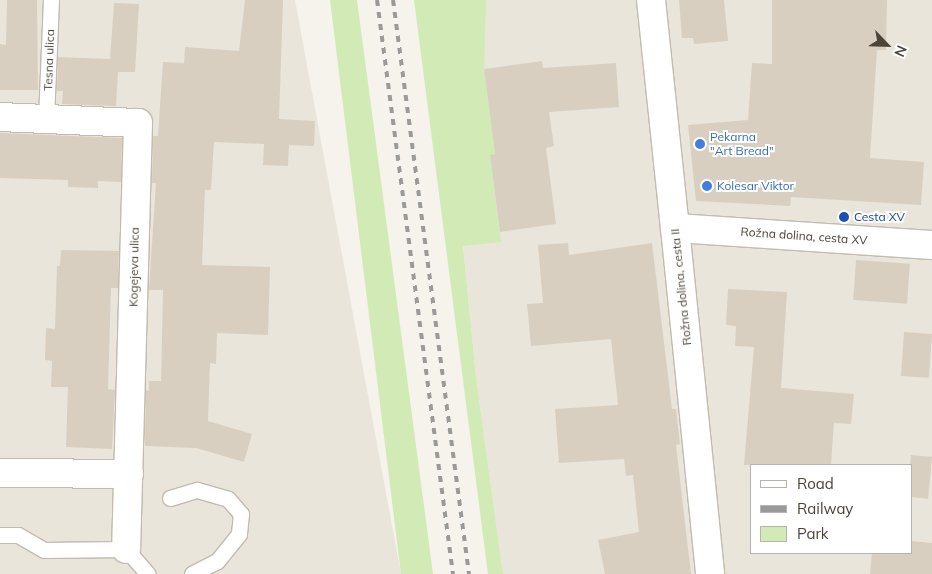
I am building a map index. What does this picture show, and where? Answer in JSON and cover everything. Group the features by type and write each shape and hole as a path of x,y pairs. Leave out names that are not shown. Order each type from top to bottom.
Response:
{"street":[{"name":"Rožna dolina, cesta II","path":"652,0 710,574"},
{"name":"Kogejeva ulica","path":"0,117 138,123 126,549"},
{"name":"Rožna dolina, cesta XV","path":"675,228 932,245"},
{"path":"0,473 129,474"}],"lane":[{"name":"Tesna ulica","path":"46,120 51,0"},
{"path":"170,498 196,490 228,500 241,514 240,534 217,561 192,574"},
{"path":"0,535 18,535 44,550 126,549 148,574"}],"shaded area":[{"path":"0,0 295,0 401,574 0,574"},
{"path":"439,0 932,0 932,574 503,574 476,377"}],"green space":[{"path":"330,0 357,0 433,574 401,574"},
{"path":"414,0 486,0 484,69 495,154 490,155 501,242 463,246 476,377 503,574 488,574"}],"building":[{"path":"7,0 37,0 38,90 0,90 0,44 6,45"},
{"path":"245,0 283,0 279,119 315,121 314,146 289,145 288,166 263,165 264,144 214,142 211,190 205,190 202,265 270,267 268,335 217,333 216,364 210,363 208,421 252,434 244,462 196,448 145,446 146,390 149,391 149,381 161,381 163,290 149,290 156,183 152,183 153,136 158,136 163,62 184,63 185,47 239,51"},
{"path":"679,0 724,0 728,41 694,44 693,38 682,38"},
{"path":"772,0 887,0 886,50 877,50 870,158 924,162 921,205 791,197 790,206 696,201 688,125 748,120 752,63 772,64"},
{"path":"114,3 139,4 135,72 118,72 116,106 62,104 63,91 57,91 58,57 110,59"},
{"path":"542,61 543,68 616,63 619,107 549,112 554,146 546,148 556,224 500,232 490,155 495,154 484,69"},
{"path":"0,133 122,138 121,182 98,181 98,188 68,187 68,180 0,178"},
{"path":"568,243 569,255 652,243 672,409 676,409 680,444 676,445 691,574 605,574 598,540 639,532 633,475 626,476 624,459 559,463 555,409 618,405 611,339 531,346 527,304 543,303 538,245"},
{"path":"61,250 119,251 118,288 111,288 108,389 115,390 112,449 66,447 68,387 51,387 52,361 45,360 46,328 55,329 57,266 60,266"},
{"path":"856,260 910,264 907,304 853,300"},
{"path":"728,289 787,292 781,388 854,394 851,424 834,423 831,464 744,465 754,347 735,346 736,326 726,325"},
{"path":"904,332 932,334 929,378 901,376"},
{"path":"911,455 932,457 928,499 912,497"},
{"path":"912,541 932,543 932,574 870,574 872,554 912,554"}],"railway":[{"path":"377,0 453,574"},
{"path":"393,0 469,574"}],"place":[{"name":"Pekarna \"Art Bread\"","path":"700,144"},
{"name":"Kolesar Viktor","path":"707,186"},
{"name":"Cesta XV","path":"844,217"}]}
